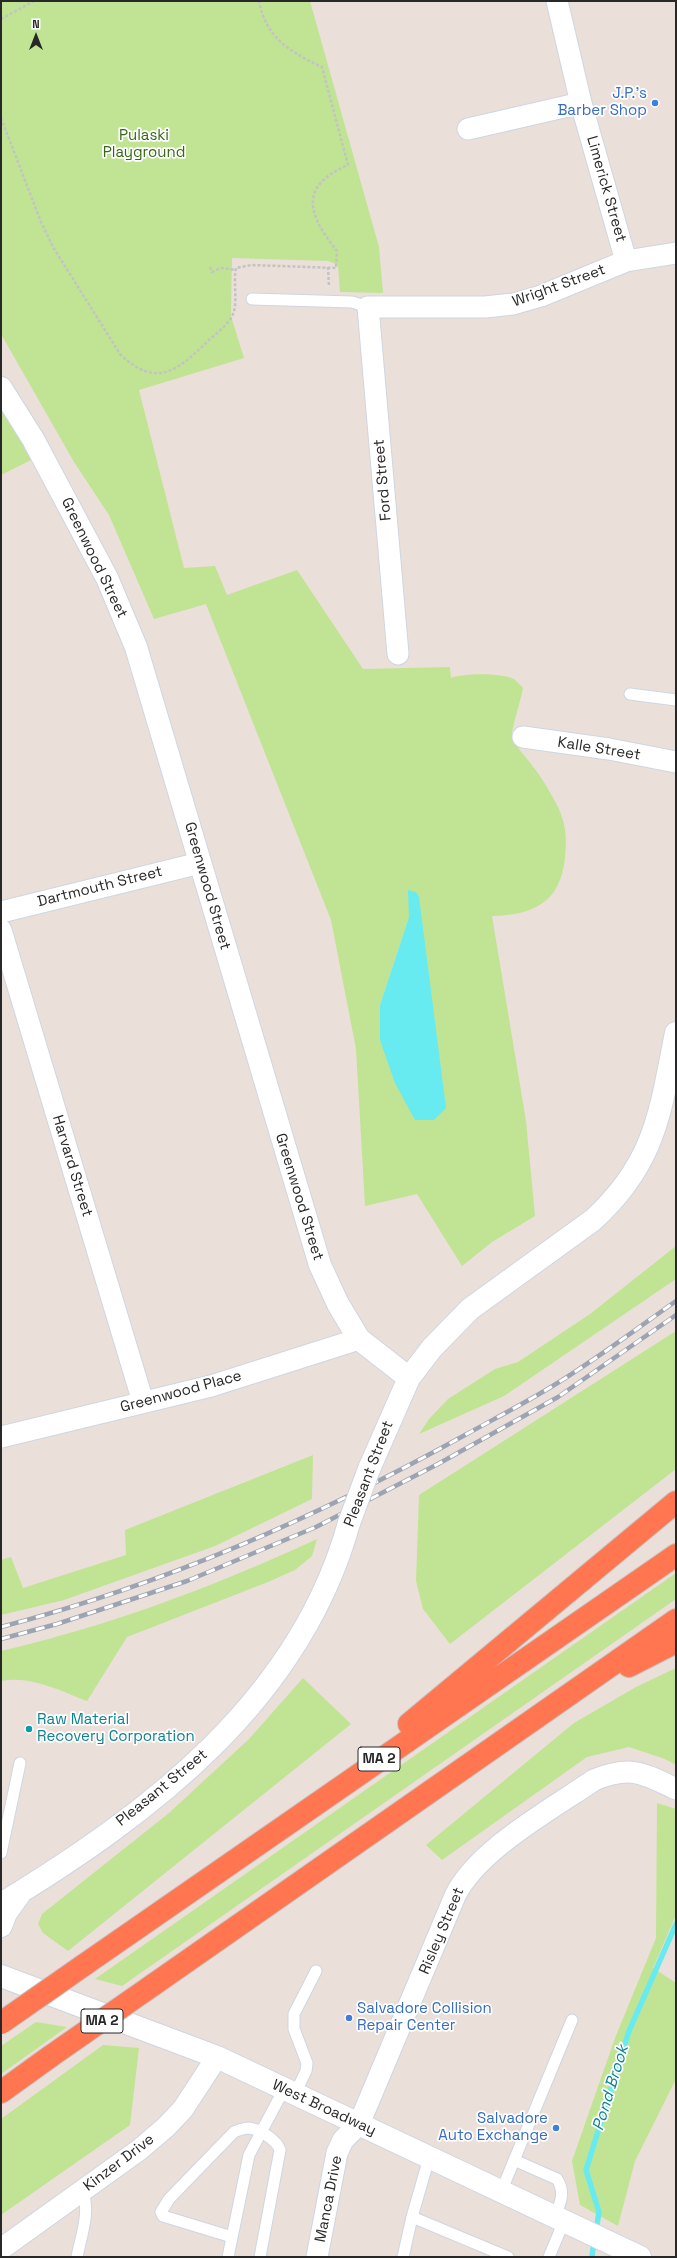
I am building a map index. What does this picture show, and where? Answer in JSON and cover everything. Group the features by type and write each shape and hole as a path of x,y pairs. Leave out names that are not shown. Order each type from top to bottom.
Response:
{"highway":[{"path":"303,1812 676,1502"},
{"name":"MA 2","path":"1,2023 303,1812 676,1555"},
{"name":"MA 2","path":"1,2092 676,1620"},
{"path":"550,1707 676,1642"}],"street":[{"name":"Limerick Street","path":"557,1 581,103 626,261"},
{"path":"468,129 581,103"},
{"name":"Wright Street","path":"368,307 485,307 513,304 541,296 626,261 676,253"},
{"name":"Ford Street","path":"368,307 398,654"},
{"name":"Greenwood Street","path":"1,388 33,439 112,588 146,677 312,1242 338,1304 359,1339 409,1378"},
{"name":"Kalle Street","path":"523,737 609,749 676,762"},
{"name":"Dartmouth Street","path":"1,912 200,863"},
{"name":"Harvard Street","path":"1,930 143,1402"},
{"name":"Pleasant Street","path":"1,1926 8,1899 139,1810 202,1757 255,1701 311,1620 331,1577 369,1469 409,1378 432,1348 470,1309 594,1220 630,1181 640,1164 669,1102 676,1033"},
{"name":"Greenwood Place","path":"1,1436 211,1386 359,1339"},
{"name":"Risley Street","path":"359,2124 456,1896 469,1874 489,1853 594,1780 610,1774 625,1771 654,1778 676,1790"},
{"name":"West Broadway","path":"1,1976 217,2057 640,2257"},
{"name":"Kinzer Drive","path":"1,2249 139,2150 176,2118 217,2057"},
{"name":"Manca Drive","path":"318,2257 337,2153 343,2140 359,2124"}],"lane":[{"path":"252,299 352,302 368,307"},
{"path":"630,694 676,700"},
{"path":"1,1853 20,1763"},
{"path":"228,2257 249,2156 260,2132 306,2071 307,2063 294,2029 294,2014 316,1971"},
{"path":"501,2192 572,2020"},
{"path":"232,2237 163,2216 161,2212 169,2199 234,2132 249,2128 260,2132 278,2145 280,2150 260,2257"},
{"path":"403,2257 412,2217 429,2158"},
{"path":"514,2160 558,2179 563,2191 559,2219 549,2257"},
{"path":"77,2257 86,2210 85,2198 82,2190"},
{"path":"412,2217 508,2257"}],"path":[{"path":"1,19 34,1"},
{"path":"1,118 40,222 120,354 131,364 147,371 166,372 178,368 187,362 233,314 236,270 240,266 251,265 336,268 337,251 320,230 314,218 313,201 318,186 332,172 348,165 322,67 292,53 275,37 262,17 259,1"},
{"path":"210,267 212,272 221,268 236,270"},
{"path":"328,267 329,301"}],"green space":[{"name":"Pulaski Playground","path":"1,1 310,1 379,247 383,293 340,292 338,265 328,261 232,258 231,316 244,358 139,390 184,568 215,566 227,595 297,570 363,669 450,667 451,678 473,675 508,677 514,679 523,688 512,735 516,744 541,777 558,807 563,819 566,838 565,857 562,872 558,885 551,895 543,903 521,913 492,916 526,1121 535,1216 492,1242 462,1266 417,1194 365,1206 356,1049 331,920 206,604 154,619 109,515 74,462 1,334","holes":["409,917 380,1040 380,1005"]},
{"path":"1,405 31,460 1,475"},
{"path":"676,1246 676,1279 504,1396 419,1434 429,1419 448,1399 495,1369 518,1362 590,1314"},
{"path":"676,1331 676,1469 450,1644 423,1609 416,1581 419,1495"},
{"path":"313,1455 312,1499 215,1546 64,1600 1,1615 1,1560 11,1557 23,1588 126,1555 125,1530"},
{"path":"317,1539 312,1556 295,1570 127,1637 87,1701 34,1682 23,1680 1,1681 1,1651 83,1629 162,1603 201,1589"},
{"path":"676,1573 676,1599 122,1986 95,1979"},
{"path":"676,1668 676,1765 665,1759 629,1747 587,1757 442,1860 426,1845 574,1723 636,1687"},
{"path":"303,1678 351,1724 68,1951 43,1933 38,1924 42,1914 169,1813 249,1739"},
{"path":"657,1803 676,1809 676,1915 653,1968 676,1983 676,2079 635,2161 618,2226 580,2205 572,2161 615,2038 656,1938"},
{"path":"36,2022 67,2027 1,2074 1,2046"},
{"path":"103,2045 139,2048 130,2125 1,2215 1,2119"}],"water":[{"path":"408,890 416,892 419,897 446,1108 434,1120 415,1120 395,1083 380,1040 380,1005 409,917"}],"waterway":[{"name":"Pond Brook","path":"596,2231 599,2212 586,2170 629,2031 676,1924"},
{"name":"Pond Brook","path":"592,2257 594,2241"}],"railway":[{"path":"1,1627 63,1610 182,1569 239,1546 353,1494 551,1387 599,1356 676,1301"},
{"path":"1,1639 57,1624 187,1581 316,1527 438,1464 558,1397 676,1315"}],"place":[{"name":"J.P.'s Barber Shop","path":"655,103"},
{"name":"Raw Material Recovery Corporation","path":"29,1729"},
{"name":"Salvadore Collision Repair Center","path":"349,2018"},
{"name":"Salvadore Auto Exchange","path":"556,2128"}]}
